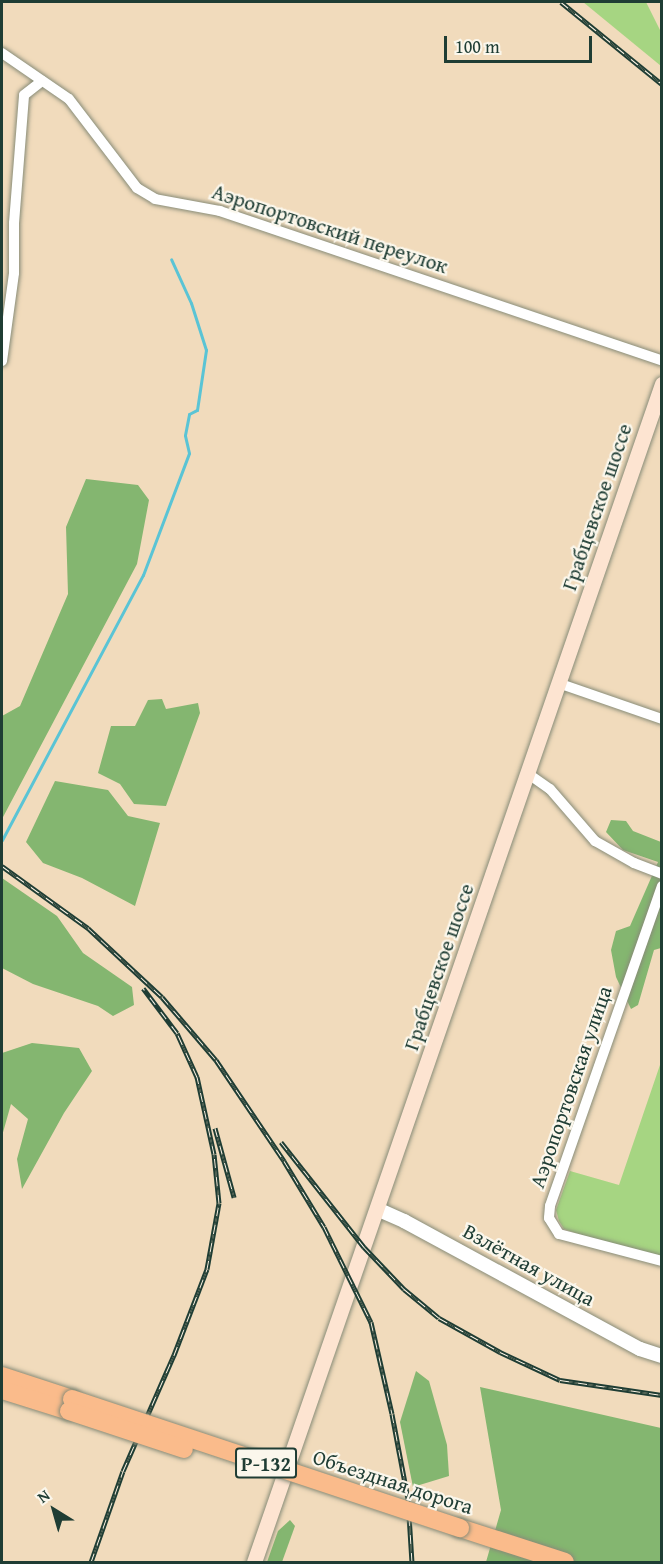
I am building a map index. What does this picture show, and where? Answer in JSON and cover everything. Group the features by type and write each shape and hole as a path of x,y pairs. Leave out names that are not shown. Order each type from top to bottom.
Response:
{"highway":[{"name":"Объездная дорога","path":"2,1376 70,1405 457,1533 565,1563"},
{"name":"Объездная дорога","path":"2,1390 70,1405"},
{"name":"Объездная дорога","path":"457,1533 526,1563"}],"main road":[{"name":"Грабцевское шоссе","path":"254,1563 662,384"}],"street":[{"name":"Аэропортовский переулок","path":"2,53 69,99 137,188 154,199 220,210 662,361"},
{"path":"2,362 14,273 14,223 24,95 42,81"},
{"path":"558,683 662,719"},
{"path":"527,773 550,789 595,841 634,863 662,874"},
{"name":"Аэропортовская улица","path":"662,886 550,1206 549,1218 559,1234 662,1261"},
{"name":"Взлётная улица","path":"377,1209 404,1221 630,1344 662,1356"}],"green space":[{"path":"583,2 646,2 661,32 661,66"},
{"path":"86,479 138,485 149,500 137,564 2,819 2,716 20,706 68,594 66,527"},
{"path":"162,699 166,709 198,703 200,713 166,806 134,804 120,784 98,773 111,726 135,726 148,700"},
{"path":"55,781 108,790 128,816 160,823 135,906 82,878 43,863 26,842"},
{"path":"611,820 626,821 633,831 661,842 661,948 654,950 638,1005 631,1009 616,977 611,950 616,931 630,926 658,862 623,850 606,832"},
{"path":"2,878 57,916 83,953 132,987 134,1005 113,1016 98,1006 33,984 2,968"},
{"path":"32,1043 79,1048 92,1071 64,1113 22,1189 17,1159 28,1119 11,1104 2,1136 2,1053"},
{"path":"661,1062 661,1256 614,1246 564,1229 556,1210 570,1171 619,1185"},
{"path":"416,1371 429,1381 447,1445 449,1476 413,1487 400,1422"},
{"path":"480,1387 661,1428 661,1562 486,1562 501,1510"},
{"path":"290,1520 295,1526 282,1562 267,1562 278,1531"}],"waterway":[{"path":"2,840 143,575 189,453 185,435 189,414 197,410 206,350 191,303 171,259"}],"railway":[{"path":"561,2 662,84"},
{"path":"2,866 88,928 162,997 216,1060 284,1161 324,1227 371,1322 408,1499 412,1562"},
{"path":"91,1562 123,1471 174,1355 207,1269 219,1203 214,1154 197,1077 177,1033 143,988"},
{"path":"215,1128 234,1197"},
{"path":"281,1142 364,1247 404,1289 439,1318 500,1352 560,1380 662,1395"}]}
